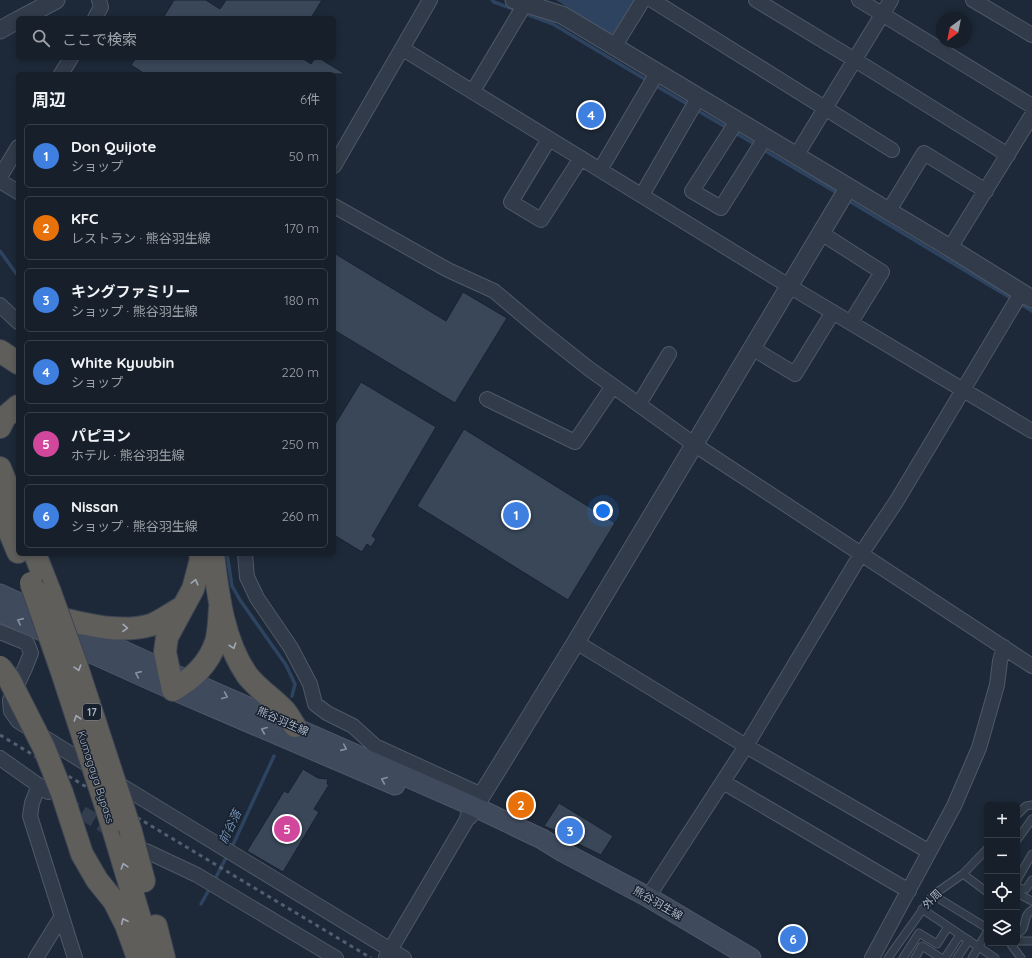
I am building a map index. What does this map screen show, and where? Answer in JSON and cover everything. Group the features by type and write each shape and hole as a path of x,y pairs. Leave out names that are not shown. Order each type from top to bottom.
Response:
{"highway":[{"path":"0,351 16,362"},
{"path":"0,427 5,417 16,408"},
{"path":"0,468 16,507"},
{"name":"Kumagaya Bypass","path":"0,508 16,548"},
{"name":"Kumagaya Bypass","path":"20,556 41,588 76,664 131,832 164,958"},
{"name":"Kumagaya Bypass","path":"35,556 41,588 62,672 142,922 149,958"},
{"path":"200,556 201,559 193,589 167,636 165,652 177,680 203,666 209,657 216,641 220,608"},
{"path":"213,556 220,608 234,652 248,675 269,697 284,709 295,726"},
{"path":"46,615 108,627 130,629 152,624 183,607"},
{"path":"0,667 9,679 44,748 50,790 82,854 97,880 114,901 126,925 138,958"}],"main road":[{"name":"熊谷羽生線","path":"0,594 46,615 177,680 476,806"},
{"name":"熊谷羽生線","path":"0,612 295,726 476,806 540,846 563,852 648,897 751,958"}],"street":[{"path":"26,16 56,0"},
{"path":"96,16 101,8 99,0"},
{"path":"336,163 430,0"},
{"path":"614,47 643,0"},
{"path":"652,0 892,150"},
{"path":"756,0 1008,155"},
{"path":"859,0 1032,106"},
{"path":"796,156 891,0"},
{"path":"972,0 1032,35"},
{"path":"473,91 519,2 562,15 950,248 1027,296 963,389 900,496 861,554 746,746 648,897"},
{"path":"0,30 16,21"},
{"path":"403,49 789,286 1032,431"},
{"path":"62,72 70,60"},
{"path":"600,170 657,73"},
{"path":"642,195 698,98"},
{"path":"950,248 1032,115"},
{"path":"737,121 692,191 721,208 765,138"},
{"path":"549,139 511,202 542,220 581,158"},
{"path":"0,177 16,150"},
{"path":"888,212 924,153 986,191"},
{"path":"0,181 16,191"},
{"path":"388,954 848,188"},
{"path":"336,207 448,270 494,291 545,334 613,386 695,445 1004,646 1032,666"},
{"path":"821,233 882,272 851,322"},
{"path":"0,305 16,320"},
{"path":"752,348 795,374 833,312"},
{"path":"639,404 669,354"},
{"path":"487,399 575,442 613,386"},
{"path":"245,556 247,577 257,598 291,648 310,684 315,704 353,726 375,746 476,806"},
{"path":"0,632 27,643 31,653 26,668 10,700 11,711 18,721 388,954 404,958"},
{"path":"576,642 746,746 928,851"},
{"path":"872,958 909,890 928,851 954,806 979,748 997,685 1000,661 1004,646"},
{"path":"0,758 50,790 32,803 30,816 75,958"},
{"path":"723,782 909,890"},
{"path":"146,851 197,875 336,958"},
{"path":"36,958 62,916"}],"lane":[{"path":"1020,812 1026,806 1032,805"},
{"path":"1018,838 1032,819"},
{"name":"外周","path":"888,958 933,895 963,874 984,852"},
{"path":"1020,875 1032,854"},
{"path":"963,874 984,887"},
{"path":"1020,888 1026,889 1032,880"},
{"path":"933,895 984,926"},
{"path":"1020,895 1032,901"},
{"path":"922,909 995,958"},
{"path":"1020,933 1023,930 1026,915 1032,910"},
{"path":"903,958 919,933 937,944 948,926"},
{"path":"945,958 960,935"},
{"path":"972,958 984,937"},
{"path":"957,958 969,940"},
{"path":"1020,941 1032,941"},
{"path":"915,958 922,946 940,958"},
{"path":"1012,946 1021,958"}],"water":[{"path":"556,0 636,0 616,33 610,34"}],"building":[{"path":"174,0 206,0 220,9 226,0 322,0 312,16 164,16"},
{"path":"135,60 305,60 311,64 314,60 322,60 345,74 336,74 336,72 142,72 131,65"},
{"path":"336,254 446,321 463,292 507,318 455,403 336,331"},
{"path":"361,382 436,427 372,536 376,539 371,547 367,544 362,552 336,536 336,423"},
{"path":"464,429 615,523 568,600 417,506"},
{"path":"303,769 318,778 328,779 327,784 329,785 314,809 319,812 283,872 247,851 284,791 288,793"},
{"path":"559,803 613,836 601,855 558,834 559,832 544,826"}],"waterway":[{"path":"492,0 518,11"},
{"path":"524,13 553,24 648,81"},
{"path":"653,84 689,105"},
{"path":"695,109 729,129"},
{"path":"734,132 756,145"},
{"path":"762,149 839,194"},
{"path":"846,199 1014,300"},
{"name":"前谷落","path":"0,251 16,273"},
{"path":"1019,303 1032,311"},
{"name":"前谷落","path":"227,556 232,586 240,600 286,665 295,684 292,696"},
{"name":"前谷落","path":"231,849 274,756"},
{"name":"前谷落","path":"214,881 228,854"},
{"name":"前谷落","path":"201,904 211,886"}],"tunnel":[{"path":"64,802 116,833"}],"railway":[{"path":"0,735 371,958"}],"place":[{"name":"White Kyuubin","path":"591,115"},
{"name":"Don Quijote","path":"516,515"},
{"name":"KFC","path":"521,805"},
{"name":"パピヨン","path":"287,829"},
{"name":"キングファミリー","path":"570,831"},
{"name":"Nissan","path":"793,939"}]}
